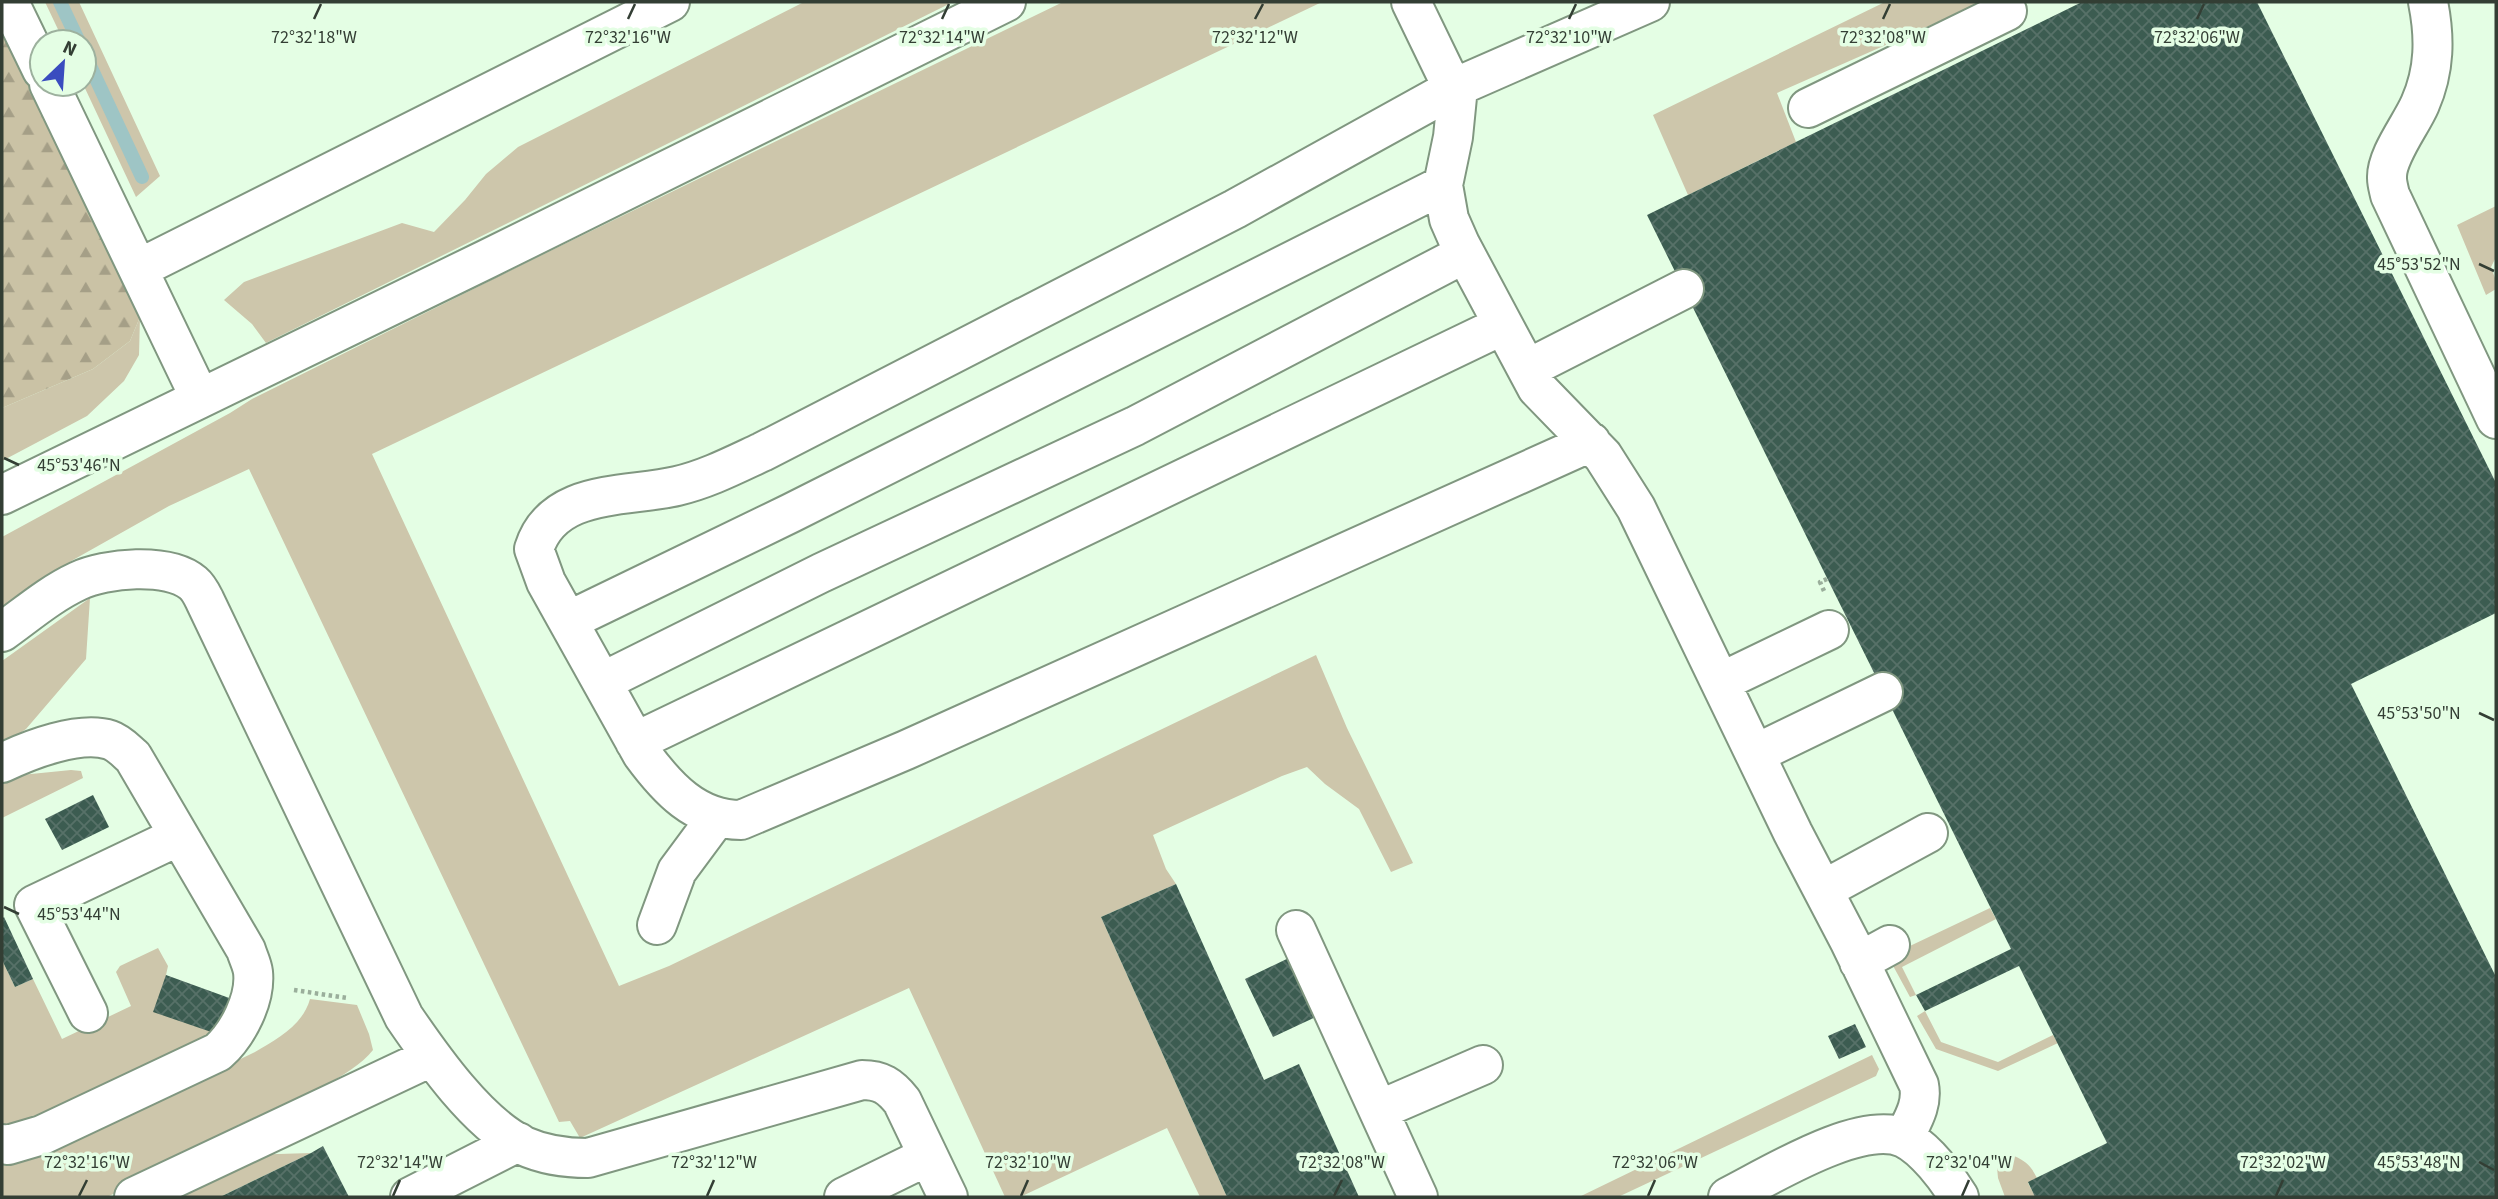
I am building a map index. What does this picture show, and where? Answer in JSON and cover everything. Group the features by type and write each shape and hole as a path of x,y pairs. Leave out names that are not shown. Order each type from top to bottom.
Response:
{"street":[{"path":"9,2 28,41"},
{"path":"138,269 670,2"},
{"path":"2,495 1006,2"},
{"path":"1411,2 1457,97 1443,185 1449,219 1464,254 1544,396 1604,456 1636,508 1823,890 1875,953 1921,1096 1920,1105 1904,1138"},
{"path":"1591,442 905,750 741,820 717,817 691,806 659,777 635,742 546,582 534,549 546,524 559,513 578,504 611,496 675,487 701,479 762,452 1235,209 1454,88 1650,2"},
{"path":"1808,108 2007,11 2002,2"},
{"path":"2428,2 2433,55 2429,79 2421,102 2390,163 2386,178 2390,195 2496,419"},
{"path":"56,98 200,398"},
{"path":"568,621 791,513 1443,185"},
{"path":"602,682 821,573 1135,426 1464,254"},
{"path":"1527,369 1684,289"},
{"path":"635,742 1503,325"},
{"path":"2,632 53,595 81,579 96,575 169,571 193,583 205,601 404,1017 431,1056 483,1115 518,1142 546,1154 587,1158 862,1080 875,1080 894,1090 902,1101 948,1197"},
{"path":"1721,682 1829,630"},
{"path":"1755,754 1883,692"},
{"path":"2,763 47,744 91,738 110,740 133,757 246,950 253,969 251,993 235,1032 218,1052 42,1135 8,1145 2,1144"},
{"path":"657,925 677,871 717,817"},
{"path":"1823,890 1928,833"},
{"path":"88,1013 34,905 179,836"},
{"path":"1296,930 1418,1197"},
{"path":"134,1197 431,1056"},
{"path":"1379,1110 1483,1065"},
{"path":"1728,1197 1840,1143 1862,1136 1892,1135 1904,1138 1940,1169 1959,1197"},
{"path":"410,1197 518,1142"},
{"path":"844,1197 928,1156"}],"path":[{"path":"316,995 340,997"}],"shaded area":[{"path":"45,2 79,2 91,28 57,28"},
{"path":"804,2 953,2 266,343 252,324 224,300 244,282 402,223 434,232 486,174 518,147"},
{"path":"1063,2 1322,2 372,454 619,986 669,966 1316,655 1347,728 1413,863 1391,872 1359,809 1307,767 1153,835 1166,869 1176,884 1101,917 1227,1197 1200,1197 1167,1128 1020,1197 1005,1197 909,988 580,1138 570,1121 559,1122 249,469 169,506 73,560 2,608 2,537 252,399"},
{"path":"1885,2 1981,3 1777,93 1796,142 1688,195 1653,115"},
{"path":"98,43 160,176 136,197 90,98 98,98"},
{"path":"2496,206 2496,257 2491,267 2496,289 2486,295 2457,225"},
{"path":"140,317 139,355 124,381 87,416 2,461 2,408 93,369 130,341"},
{"path":"90,598 86,659 26,729 2,746 2,661"},
{"path":"81,771 83,778 2,818 2,784 21,775"},
{"path":"1990,908 1996,919 1902,967 1916,995 1910,997 1891,962 1893,954"},
{"path":"158,948 168,966 166,975 213,1032 31,1121 2,1126 2,960 15,987 33,979 62,1039 131,1006 116,972 120,966"},
{"path":"310,999 357,1005 373,1050 330,1083 238,1125 236,1134 107,1197 2,1197 2,1160 11,1162 43,1155 255,1052 295,1024"},
{"path":"1925,1011 1941,1042 1998,1062 2053,1035 2058,1043 1998,1071 1936,1049 1917,1016"},
{"path":"1872,1055 1879,1069 1876,1076 1618,1197 1579,1197"},
{"path":"311,1153 220,1197 163,1197 249,1155"},
{"path":"2014,1156 2033,1170 2037,1178 2028,1183 2035,1196 2005,1197 1997,1167"}],"green space":[{"path":"2,17 28,71 28,98 41,98 124,271 140,317 130,341 93,369 2,408"}],"building":[{"path":"2082,2 2257,2 2496,483 2496,613 2351,684 2496,977 2496,1197 2035,1197 2028,1182 2107,1143 2019,966 1925,1011 1916,995 2011,949 1647,215"},
{"path":"93,795 109,827 62,850 45,819"},
{"path":"1176,884 1264,1080 1299,1064 1359,1197 1227,1197 1101,917"},
{"path":"4,917 33,979 15,987 2,960"},
{"path":"1293,956 1320,1015 1273,1037 1245,979"},
{"path":"166,975 232,999 220,1035 153,1012"},
{"path":"1855,1024 1866,1047 1839,1059 1828,1036"},
{"path":"323,1146 349,1197 220,1197 311,1153"}],"waterway":[{"path":"60,2 72,28"},
{"path":"98,83 142,177"}]}
